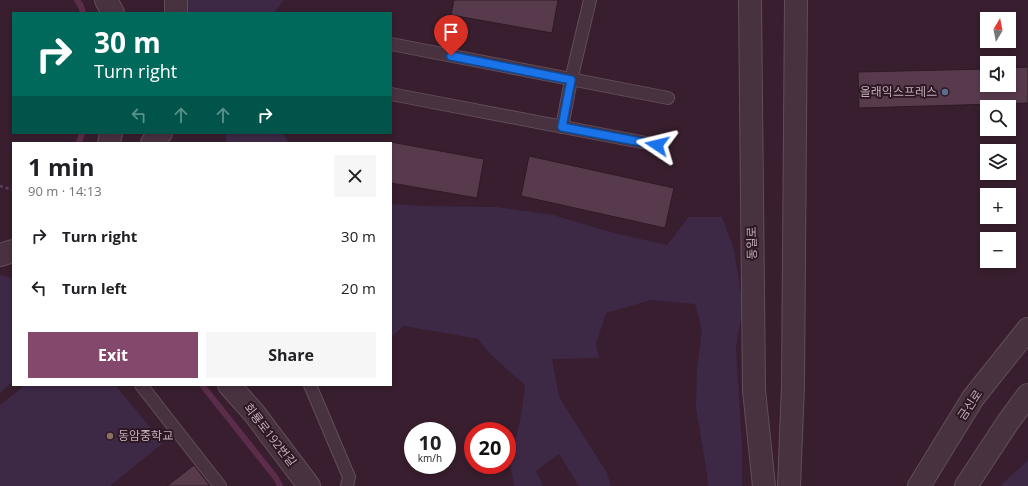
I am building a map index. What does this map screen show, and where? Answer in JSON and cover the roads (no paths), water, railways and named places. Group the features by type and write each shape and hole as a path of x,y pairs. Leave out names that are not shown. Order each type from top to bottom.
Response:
{"street":[{"path":"106,0 112,12"},
{"path":"176,0 176,12"},
{"name":"동일로","path":"750,0 754,390 764,486"},
{"path":"789,486 793,385 796,0"},
{"path":"153,142 161,134"},
{"path":"0,255 12,251"},
{"name":"금신로","path":"919,486 973,398 1028,329"},
{"path":"793,385 799,486"},
{"name":"회룡로192번길","path":"230,386 254,413 309,486"},
{"path":"752,486 754,390"},
{"path":"966,486 1008,422 1028,395"}],"lane":[{"path":"562,127 571,80 590,0"},
{"path":"392,44 668,98"},
{"path":"392,94 657,145"},
{"path":"141,386 220,486"},
{"path":"310,386 349,477 347,486"}],"waterway":[{"path":"77,0 83,12"},
{"path":"79,142 82,134"},
{"path":"203,386 276,478 280,486"}],"place":[{"name":"올래익스프레스","path":"945,92"},
{"name":"동암중학교","path":"110,436"}]}
